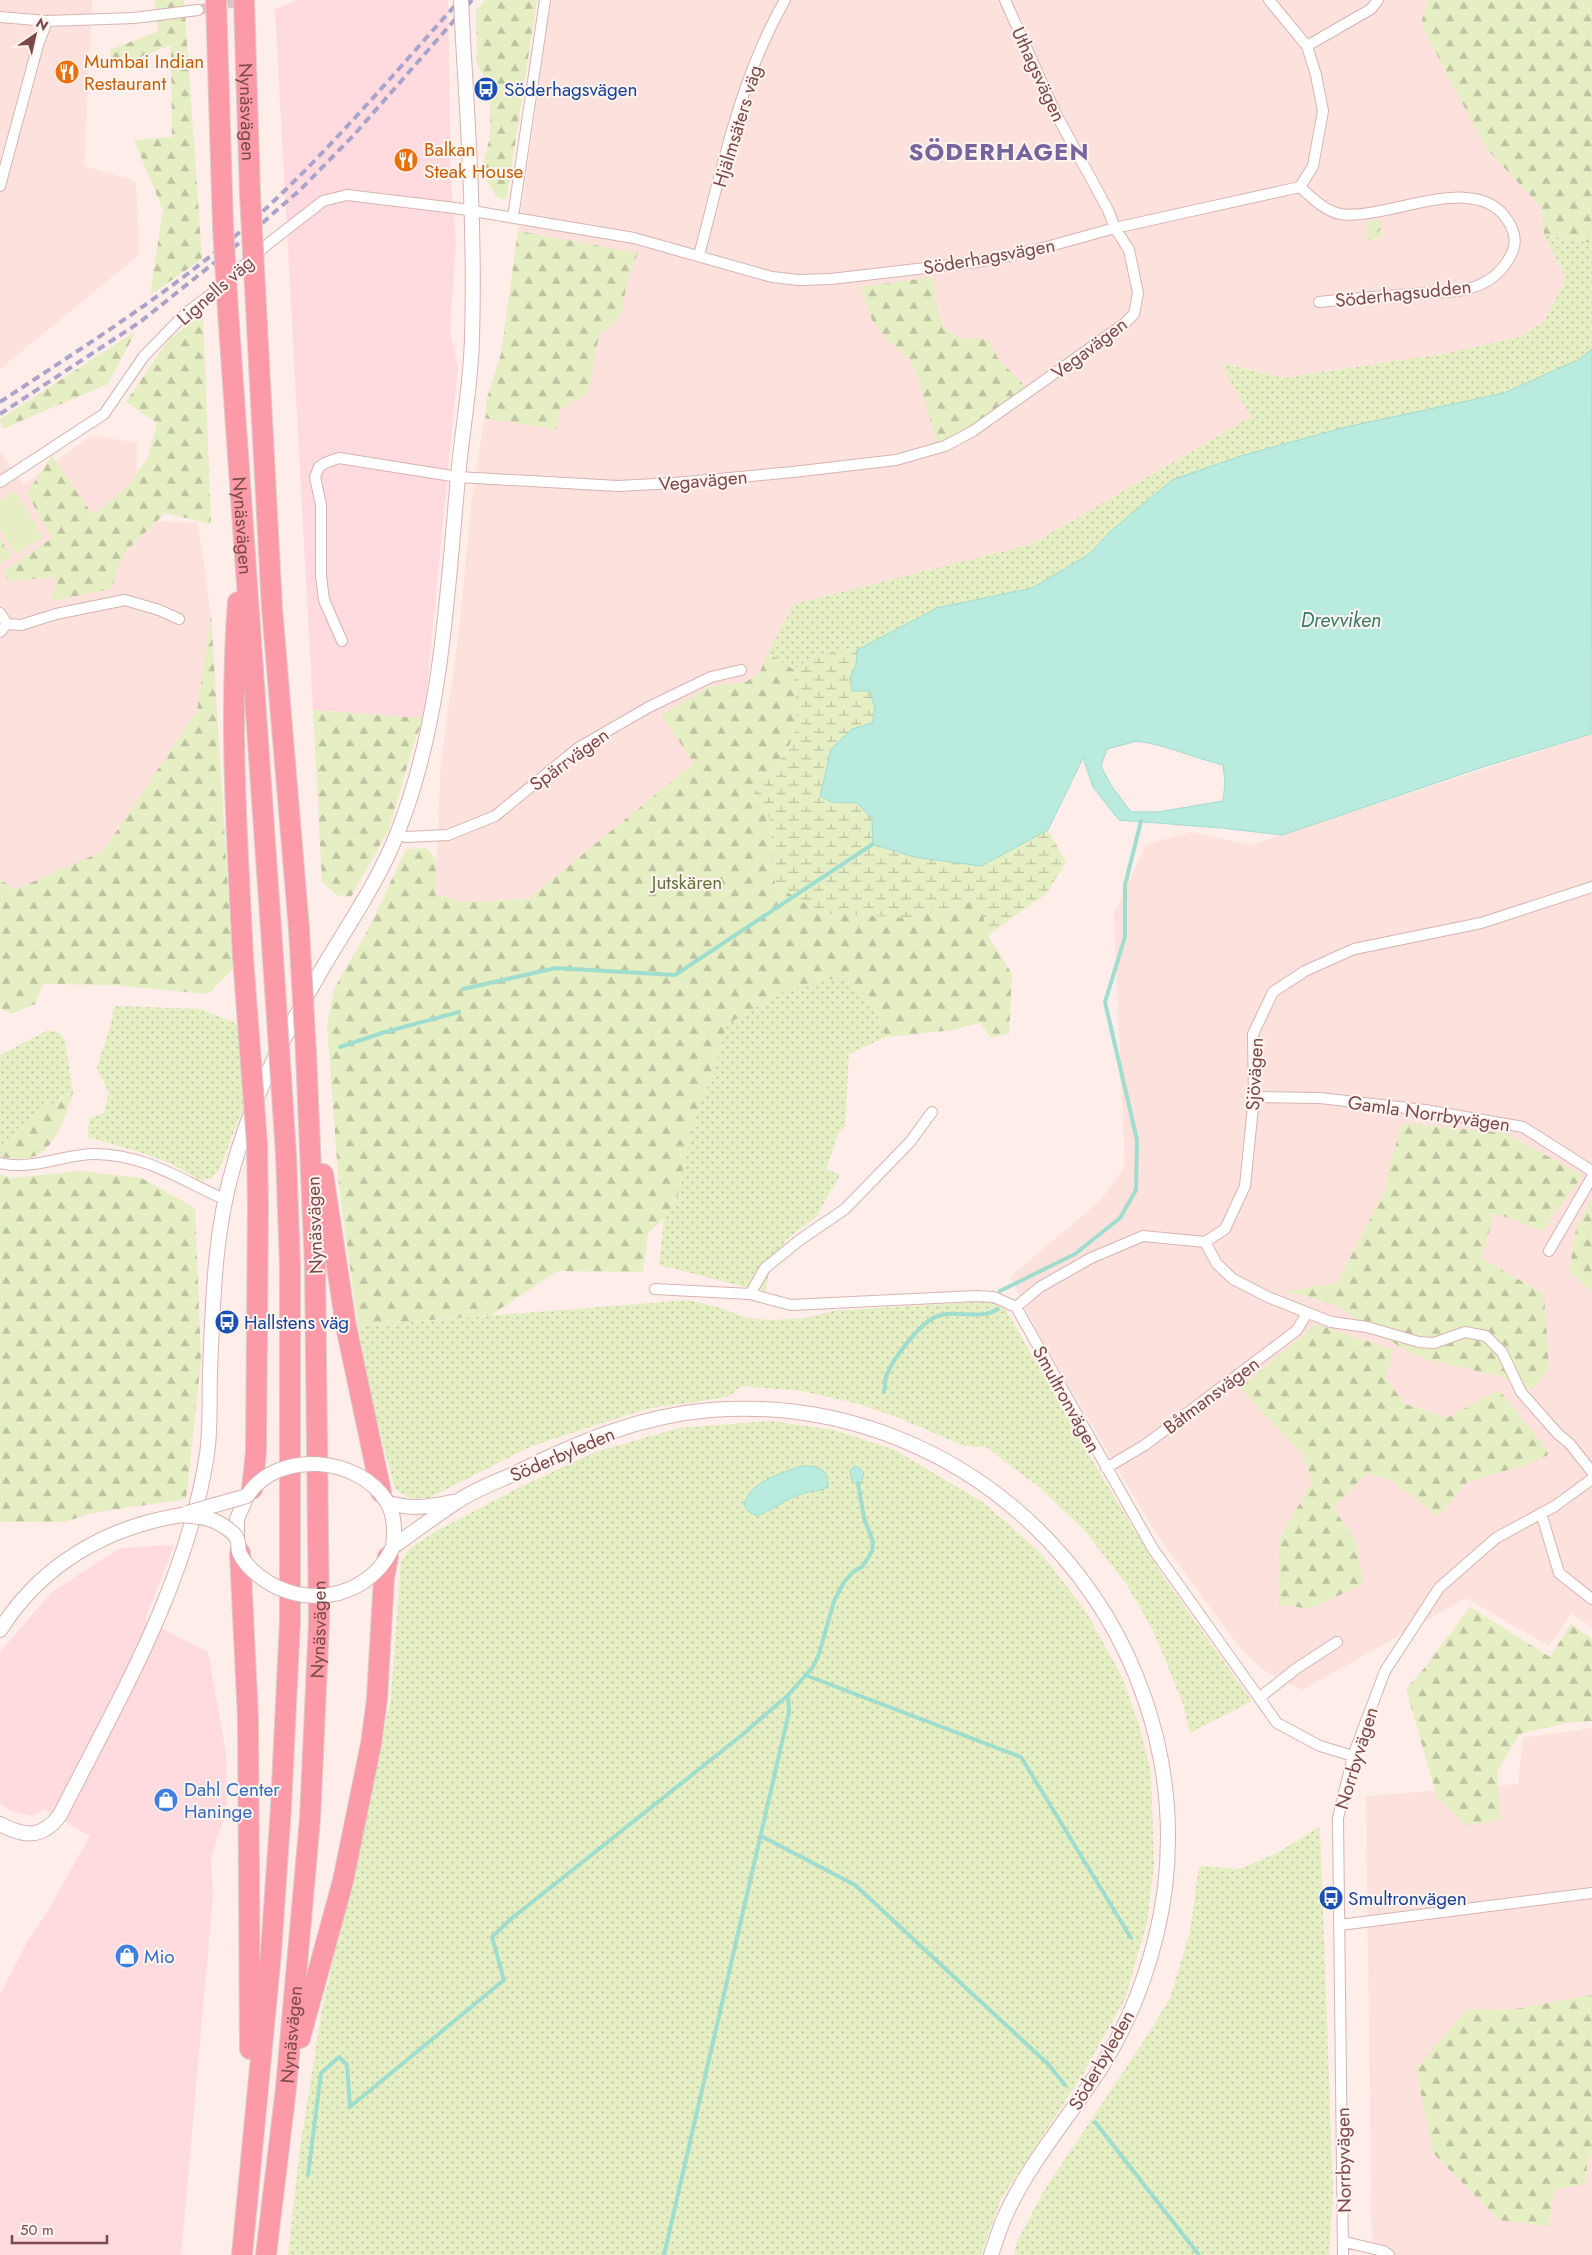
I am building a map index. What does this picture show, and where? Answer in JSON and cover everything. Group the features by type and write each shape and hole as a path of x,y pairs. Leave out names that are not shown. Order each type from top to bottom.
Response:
{"highway":[{"name":"Nynäsvägen","path":"216,0 223,226 286,1154 290,1266 290,1621 281,1807 271,1953 242,2255"},
{"name":"Nynäsvägen","path":"244,0 250,194 272,608 299,928 306,1053 313,1128 315,1266 318,1622 310,1819 286,2088 266,2255"},
{"path":"243,528 234,656 235,801 243,957 257,1143 258,1204 256,1452 249,1492"},
{"path":"313,1128 337,1275 384,1497"},
{"path":"238,1545 249,1747 250,2179"},
{"path":"286,2088 343,1881 371,1744 377,1699 384,1578 390,1552"}],"street":[{"path":"0,1824 14,1831 43,1832 52,1826 60,1815 140,1657 171,1587 187,1542 206,1454 210,1422 214,1267 224,1199 241,1140 258,1092 290,1028 384,864 397,834 423,752 435,686 450,568 472,344 472,212 461,0"},
{"path":"512,218 545,0"},
{"name":"Hjälmsäters väg","path":"699,255 746,85 775,17 785,0"},
{"name":"Uthagsvägen","path":"1005,0 1056,114 1108,210 1115,228"},
{"path":"1269,0 1307,46 1316,75 1323,111 1313,166 1300,187"},
{"path":"1307,46 1371,9 1378,0"},
{"path":"0,17 47,22 134,18 198,10"},
{"path":"0,186 38,45 47,22"},
{"name":"Söderhagsvägen","path":"472,212 634,238 772,277 798,280 831,279 977,262 1032,251 1115,228 1300,187"},
{"name":"Söderhagsudden","path":"1300,187 1322,205 1339,214 1362,214 1436,199 1464,198 1487,202 1503,212 1514,230 1514,248 1503,268 1487,282 1464,290 1319,302"},
{"name":"Lignells väg","path":"0,482 104,414 144,356 186,313 210,295 269,243 323,201 347,194 472,212"},
{"name":"Vegavägen","path":"342,641 324,600 320,576 320,505 315,477 319,467 325,463 339,458 458,477 618,486 675,483 834,468 896,460 945,446 1013,404 1111,334 1134,314 1138,293 1129,250 1115,228"},
{"path":"0,613 4,628 21,625 56,614 125,600 159,610 179,619"},
{"name":"Spärrvägen","path":"397,834 406,837 448,835 495,816 578,748 649,707 711,677 741,670"},
{"name":"Sjövägen","path":"1205,1242 1226,1229 1245,1186 1254,1097 1253,1034 1273,992 1305,971 1354,949 1481,922 1592,886"},
{"name":"Gamla Norrbyvägen","path":"1254,1097 1320,1098 1424,1110 1523,1127 1592,1171"},
{"path":"750,1294 765,1268 801,1239 846,1209 910,1142 932,1112"},
{"path":"0,1163 33,1164 73,1155 116,1155 153,1164 224,1199"},
{"path":"1549,1251 1592,1177"},
{"path":"655,1289 750,1294 791,1305 976,1296 994,1297 1016,1307 1040,1287 1091,1258 1143,1236 1205,1242 1217,1264 1233,1279 1268,1297 1331,1322 1367,1327 1419,1342 1434,1343 1466,1332 1486,1336 1502,1352 1522,1392 1558,1434 1570,1444 1592,1472"},
{"name":"Smultronvägen","path":"1016,1307 1153,1549 1184,1596 1276,1723 1320,1746 1353,1756"},
{"name":"Båtmansvägen","path":"1106,1468 1146,1445 1297,1330 1307,1313"},
{"name":"Söderbyleden","path":"390,1552 458,1500 583,1440 640,1423 708,1410 794,1410 857,1424 916,1447 943,1460 994,1492 1021,1512 1068,1561 1086,1584 1120,1641 1142,1690 1155,1732 1161,1764 1167,1822 1165,1889 1152,1954 1120,2035 1103,2065 1016,2195 1000,2228 992,2253"},
{"path":"0,1630 25,1596 61,1563 110,1534 156,1519 182,1514 249,1492 274,1472 299,1465 312,1464 340,1467 369,1481 384,1497 394,1520 395,1532 390,1552 372,1576 351,1589 327,1595 303,1596 276,1587 263,1580 252,1570 238,1545 217,1522 207,1518 182,1514"},
{"name":"Norrbyvägen","path":"1344,2255 1338,1818 1353,1756 1385,1671 1439,1588 1496,1538 1541,1514 1592,1479"},
{"path":"238,1545 237,1519 249,1492"},
{"name":"Söderbyleden","path":"384,1497 401,1507 415,1508 458,1500"},
{"path":"1541,1514 1558,1573 1592,1599"},
{"path":"1259,1698 1297,1668 1337,1642"},
{"path":"1340,1925 1592,1893"},
{"path":"1345,2242 1382,2251 1389,2255"}],"shaded area":[{"path":"0,0 92,0 84,166 136,181 139,255 0,369"},
{"path":"298,0 448,0 451,181 456,243 450,332 458,366 424,718 313,710 275,9"},
{"path":"551,0 1428,0 1421,24 1486,148 1541,207 1544,235 1566,278 1544,322 1519,337 1448,353 1284,378 1221,363 1251,417 1032,544 794,604 760,672 746,682 708,687 694,763 528,899 466,902 435,895 441,761 459,631 472,498 488,395 501,354"},
{"path":"92,435 137,443 135,520 198,523 211,615 197,711 103,851 14,890 0,879 0,452 24,485"},
{"path":"1592,734 1592,1198 1576,1228 1569,1272 1592,1292 1592,1627 1571,1613 1549,1646 1466,1598 1302,1690 1262,1669 1238,1645 1157,1535 1039,1335 1010,1277 1101,1200 1125,1166 1114,914 1146,845 1191,832 1251,845","holes":["1390,1163 1495,1213 1481,1258 1544,1294 1532,1390 1499,1376 1425,1359 1405,1350 1335,1305 1288,1292 1337,1283 1385,1190","1385,1378 1405,1404 1447,1418 1529,1464 1467,1482 1439,1516 1392,1481 1367,1473 1333,1508 1356,1541 1279,1539 1312,1482 1303,1455"]},
{"path":"174,1545 145,1620 208,1652 226,1753 227,1808 211,1858 213,1896 181,2255 0,2255 0,1995 26,1944 47,1912 90,1836 44,1809 32,1816 13,1812 0,1804 0,1652 52,1592 120,1548"},
{"path":"1592,1728 1592,1995 1509,2010 1467,2009 1555,2189 1592,2155 1592,2255 1372,2255 1366,1796 1518,1784 1523,1738"}],"green space":[{"path":"154,0 184,0 202,259 150,295 163,210 134,140 172,137 171,45 112,68 110,50 158,31"},
{"path":"485,0 537,0 507,196 504,200 497,197 488,183 483,162 490,138 490,104 485,78 477,65 476,11"},
{"path":"1428,0 1592,0 1592,243 1544,235 1541,207 1486,148 1421,24"},
{"path":"1380,220 1383,238 1368,240 1365,222"},
{"path":"518,231 638,253 627,282 622,310 613,325 600,334 595,352 591,385 583,396 559,410 556,429 484,418 488,395 501,354"},
{"path":"1544,235 1592,243 1592,349 1580,359 1504,393 1346,427 1172,480 1112,530 1088,555 1032,588 937,608 857,650 841,651 810,658 794,670 768,653 794,604 1032,544 1251,417 1220,363 1284,378 1448,353 1519,337 1544,322 1566,278"},
{"path":"933,277 939,317 947,330 961,338 987,339 999,360 1026,387 969,428 938,446 910,359 890,343 872,320 860,287"},
{"path":"203,314 211,524 165,513 124,553 111,589 52,601 56,577 9,581 3,572 52,538 27,493 52,456 93,515 127,487 148,458 157,423 126,402 169,339"},
{"path":"136,331 108,384 2,429 0,419"},
{"path":"15,491 43,537 15,554 0,529 0,500"},
{"path":"0,538 12,556 0,564"},
{"path":"211,615 233,969 208,994 113,985 43,984 35,1004 13,1013 0,1009 0,879 14,890 103,851 197,711"},
{"path":"857,650 856,665 850,678 852,691 870,691 875,709 872,723 852,729 831,802 857,803 872,819 981,866 1048,830 1066,862 1046,894 988,935 979,899 913,918 820,913 775,884 770,819 754,793 780,760 792,739 796,724 794,670 810,658 841,651"},
{"name":"Jutskären","path":"768,653 794,670 796,705 796,724 789,746 754,793 770,819 775,884 820,913 913,918 979,899 988,935 1012,974 1009,1034 991,1038 980,1023 953,1030 886,1037 875,1009 845,976 785,991 727,1024 713,1075 699,1104 691,1131 677,1199 664,1218 648,1233 643,1272 557,1271 491,1315 358,1326 339,1187 327,1025 334,989 369,928 406,849 426,848 436,860 435,895 466,902 528,899 694,763 661,715 708,687 746,682 760,672"},
{"path":"313,710 424,718 415,740 389,829 351,897 337,895 322,882"},
{"path":"845,976 875,1009 886,1037 849,1054 845,1127 839,1132 826,1169 840,1175 816,1217 786,1240 769,1273 765,1292 659,1265 664,1218 677,1199 691,1131 699,1104 713,1075 727,1024 785,991"},
{"path":"114,1006 201,1009 240,1025 246,1100 220,1168 212,1178 200,1180 170,1163 88,1137 89,1118 104,1113 109,1093 97,1068 111,1024"},
{"path":"48,1030 60,1033 65,1040 73,1093 58,1099 0,1156 0,1055"},
{"path":"73,1093 58,1132 45,1149 37,1155 28,1158 0,1157 13,1137 31,1119 51,1104"},
{"path":"1403,1123 1504,1133 1583,1175 1542,1231 1495,1213 1481,1258 1544,1294 1549,1369 1532,1390 1499,1376 1425,1359 1405,1350 1335,1305 1286,1291 1337,1283 1385,1190 1390,1163"},
{"path":"81,1171 141,1178 195,1208 201,1361 186,1499 92,1513 65,1522 0,1522 0,1174 12,1178"},
{"path":"1592,1198 1592,1292 1569,1272 1576,1228"},
{"path":"689,1300 717,1307 747,1318 771,1320 807,1318 832,1311 975,1302 991,1302 1006,1310 1083,1445 1162,1575 1252,1701 1190,1733 1183,1704 1153,1630 1127,1585 1085,1531 1040,1488 986,1447 964,1446 899,1418 859,1404 801,1391 742,1386 728,1397 646,1409 532,1446 429,1498 410,1498 395,1489 374,1409 358,1326"},
{"path":"1316,1324 1394,1350 1385,1378 1405,1404 1447,1418 1499,1390 1550,1454 1529,1464 1467,1482 1439,1516 1392,1481 1367,1473 1333,1508 1356,1541 1363,1584 1310,1609 1278,1604 1279,1540 1312,1482 1303,1455 1240,1388"},
{"path":"771,1421 834,1430 895,1450 984,1503 1040,1552 1085,1610 1122,1677 1138,1722 1151,1772 1154,1864 1147,1923 1125,1999 1083,2074 1001,2199 981,2255 288,2255 300,2148 322,2010 391,1698 401,1561 410,1548 436,1531 520,1487 595,1452 679,1428"},
{"path":"1470,1607 1550,1657 1571,1624 1592,1639 1592,1721 1565,1723 1520,1734 1497,1771 1500,1819 1467,1826 1437,1797 1406,1689 1426,1666"},
{"path":"1320,1827 1333,2192 1329,2255 1014,2255 1017,2242 1043,2192 1149,2033 1170,1998 1190,1932 1199,1866 1240,1869 1275,1854"},
{"path":"1592,1995 1592,2155 1588,2157 1585,2184 1555,2189 1548,2226 1499,2220 1433,2153 1416,2069 1467,2009 1509,2010"}],"water":[{"name":"Drevviken","path":"1592,349 1591,734 1483,767 1282,835 1119,820 1093,787 1083,758 1048,830 981,866 914,857 873,844 872,819 857,803 831,802 820,796 831,749 852,729 872,723 875,709 870,691 852,691 850,678 856,665 857,650 937,608 1032,588 1088,555 1112,530 1172,480 1244,455 1346,427 1504,393 1580,359","holes":["1137,741 1223,765 1225,783 1223,801 1158,812 1131,812 1110,784 1101,766 1107,749"]},
{"path":"801,1466 812,1466 823,1471 826,1474 828,1485 823,1490 795,1496 757,1516 749,1512 744,1505 753,1490 767,1480"},
{"path":"855,1466 860,1468 864,1474 859,1487 853,1482 850,1470"}],"waterway":[{"path":"1000,1291 1075,1254 1120,1218 1136,1190 1137,1140 1105,1002 1125,937 1125,885 1141,821"},
{"path":"463,989 556,968 675,975 873,844"},
{"path":"340,1047 385,1032 459,1012"},
{"path":"884,1392 886,1376 895,1360 915,1333 931,1320 945,1314 976,1315 998,1309"},
{"path":"308,2175 321,2073 339,2057 347,2065 350,2107 504,1980 492,1937 511,1919 742,1735 788,1695 813,1667 819,1654 834,1601 844,1582 853,1572 863,1566 872,1551 873,1542 864,1518 858,1483"},
{"path":"805,1675 1021,1757 1131,1938"},
{"path":"664,2255 789,1712 788,1695"},
{"path":"761,1836 855,1885 1048,2064 1065,2085"},
{"path":"1095,2122 1199,2255"}],"tunnel":[{"path":"198,10 245,0"}],"railway":[{"path":"0,402 153,299 241,231 327,148 460,0"},
{"path":"0,414 140,322 244,239 300,190 353,136 472,0"}],"place":[{"name":"Mumbai Indian Restaurant","path":"67,72"},
{"name":"Söderhagsvägen","path":"486,89"},
{"name":"Balkan Steak House","path":"406,160"},
{"name":"Hallstens väg","path":"227,1322"},
{"name":"Dahl Center Haninge","path":"166,1800"},
{"name":"Smultronvägen","path":"1331,1898"},
{"name":"Mio","path":"127,1956"}],"district":[{"name":"SÖDERHAGEN","path":"999,152"}]}
